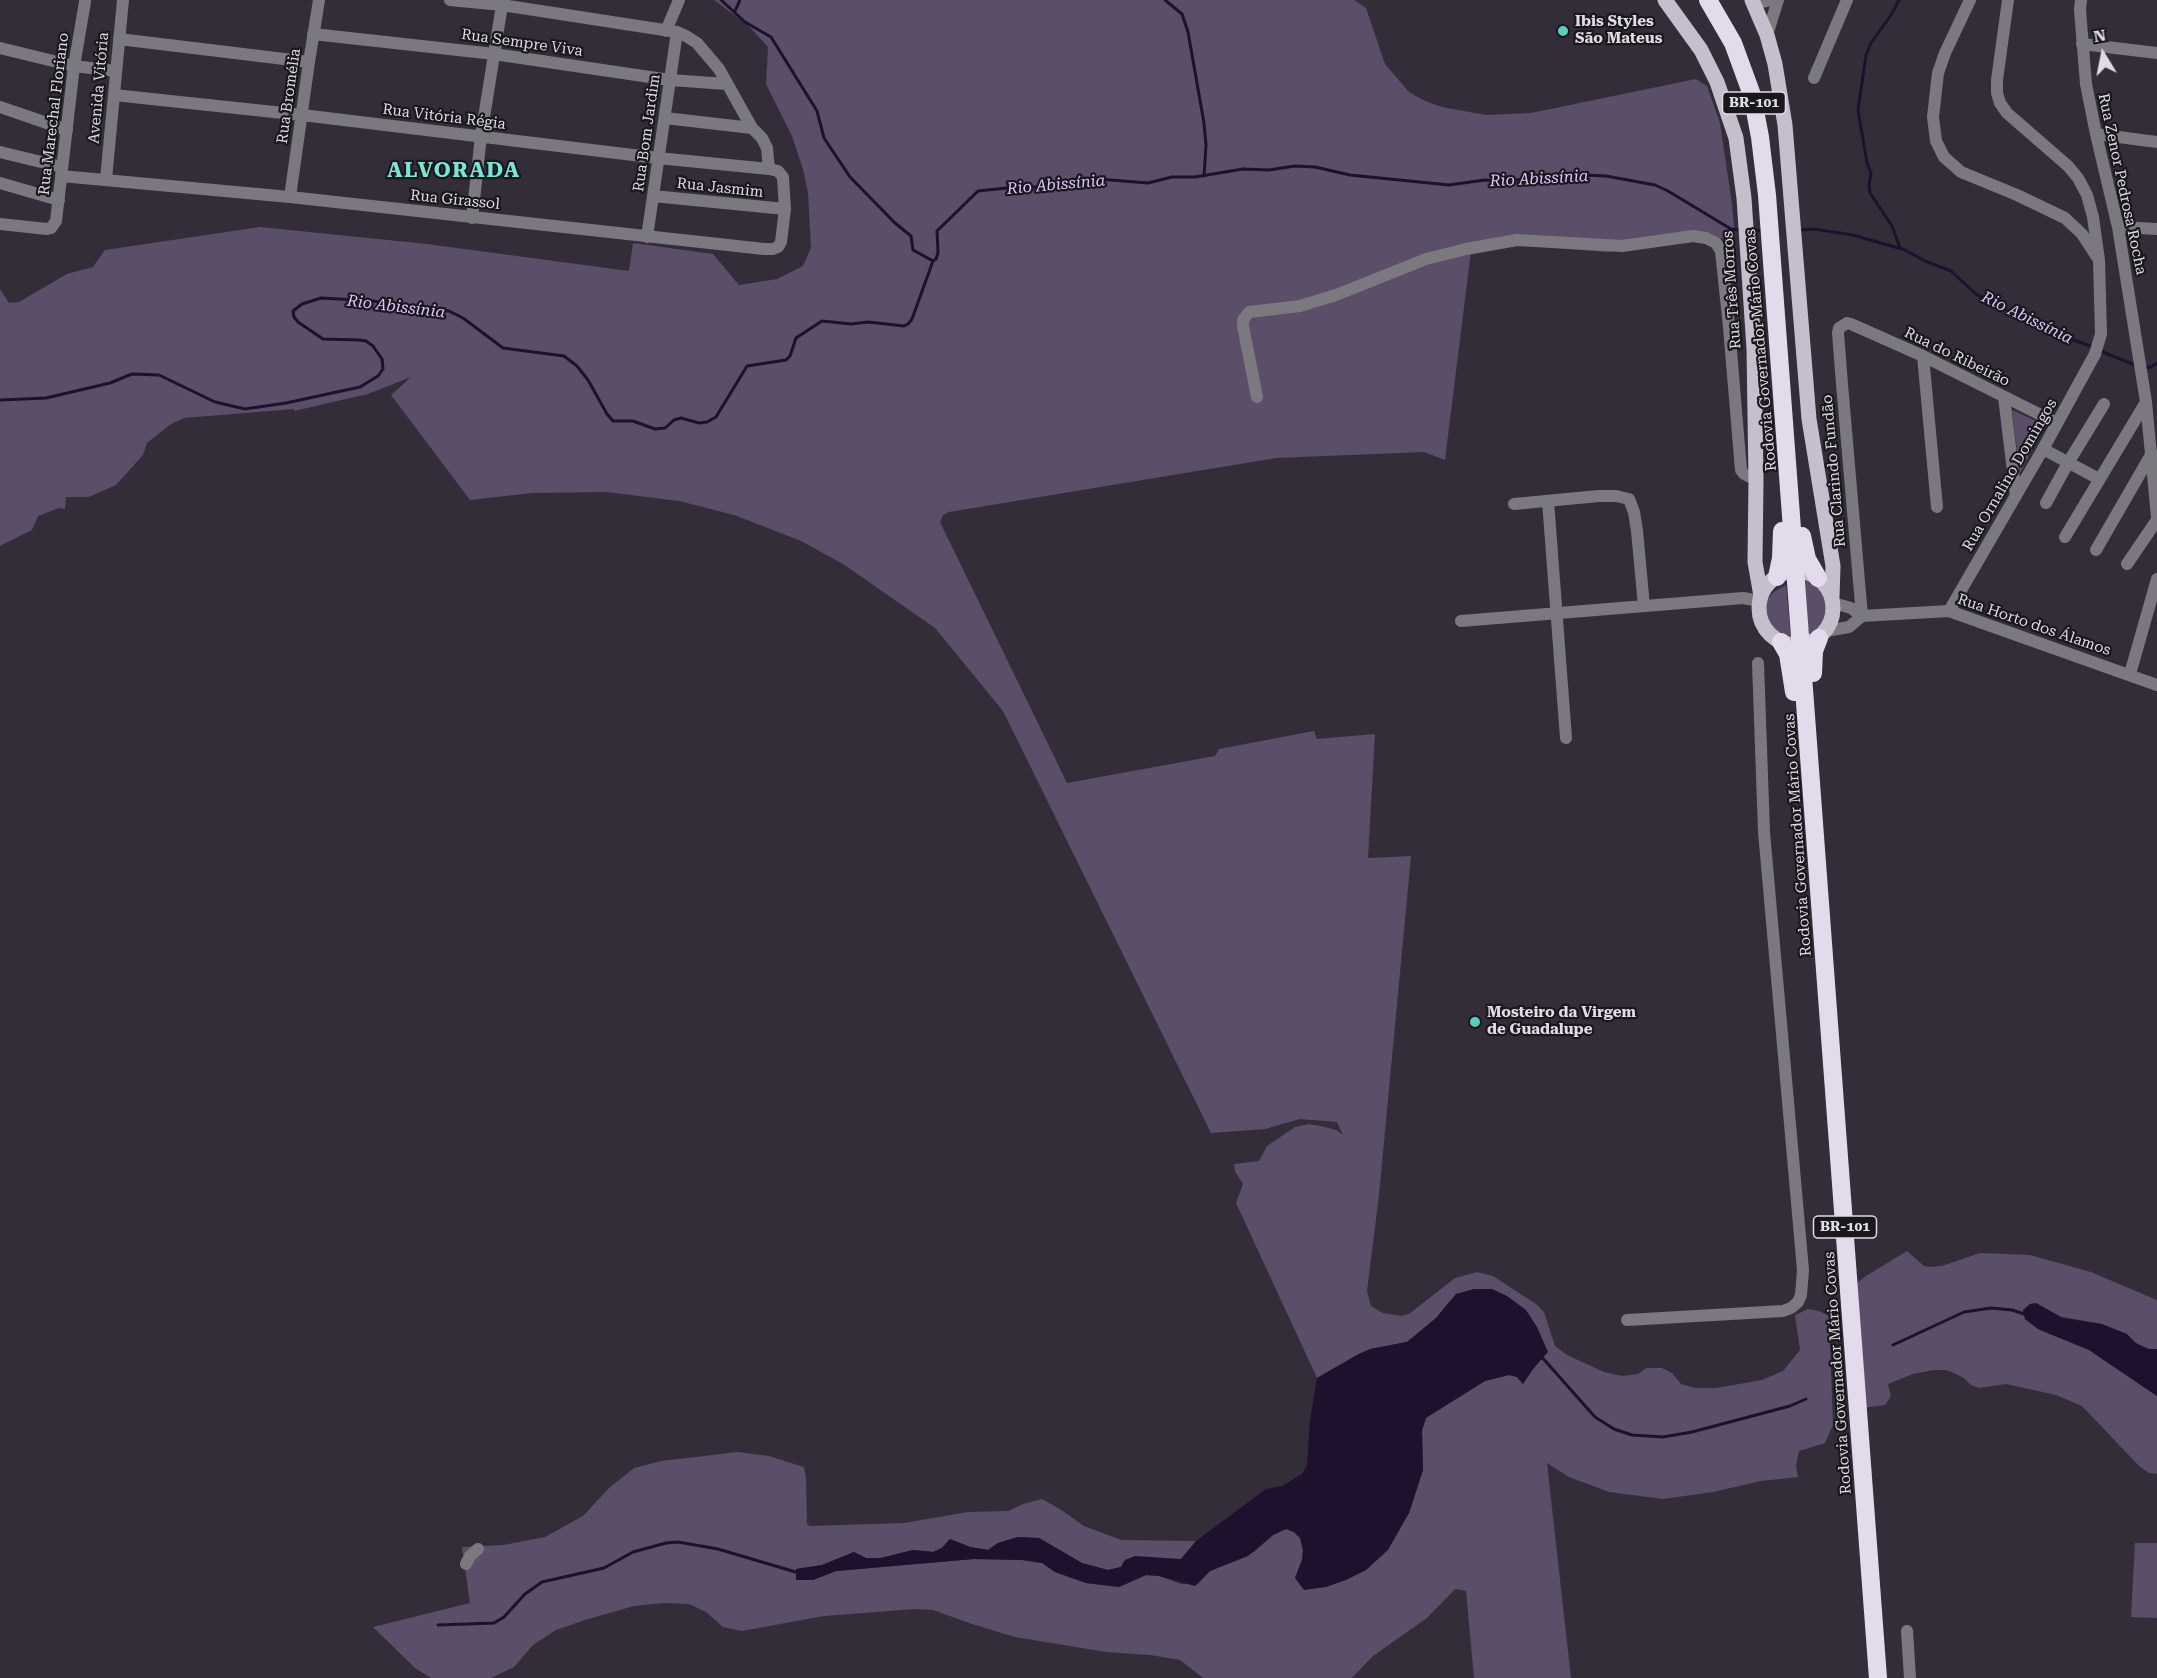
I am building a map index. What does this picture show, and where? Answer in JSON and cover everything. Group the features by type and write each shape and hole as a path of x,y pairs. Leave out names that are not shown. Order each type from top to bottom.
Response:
{"highway":[{"name":"Rodovia Governador Mário Covas","path":"1708,0 1733,43 1752,95 1760,137 1768,215 1878,1678"},
{"path":"1777,577 1782,550 1782,497 1788,460"},
{"path":"1791,506 1798,521 1807,559 1818,578"},
{"path":"1811,776 1816,750 1813,657 1822,634"},
{"path":"1781,642 1788,654 1798,714 1809,749"}],"main road":[{"name":"Rua Três Morros","path":"1665,0 1696,43 1718,82 1736,138 1744,198 1754,349 1755,562 1762,622 1770,635 1781,642"},
{"path":"1753,2 1767,35 1780,90 1796,250 1809,420 1833,566 1832,621 1822,634 1801,645 1781,642"},
{"path":"1761,599 1770,582 1795,571 1818,578 1827,587 1833,600"}],"street":[{"name":"Avenida Vitória","path":"106,179 123,0"},
{"name":"Rua Bromélia","path":"290,197 319,0"},
{"path":"450,0 502,5 672,32 697,43 719,69 752,128 762,138 767,148 770,169 778,171 783,177 784,209"},
{"name":"Rua Bom Jardim","path":"647,237 670,80 672,32 679,0"},
{"path":"1753,2 1771,0"},
{"path":"1767,35 1778,0"},
{"path":"1814,78 1847,0"},
{"path":"1970,0 1938,73 1933,117 1936,141 1944,156 1960,172 2065,218 2082,234 2099,260"},
{"name":"Rua Ornalino Domingos","path":"1949,611 2058,423 2097,349 2102,317 2099,260 2093,217 2087,195 2068,166 2007,113 1997,93 2008,0"},
{"name":"Rua Zenor Pedrosa Rocha","path":"2081,0 2086,84 2118,227 2142,374 2152,453 2157,519"},
{"name":"Rua Marechal Floriano","path":"0,224 51,228 56,221 74,66 85,2"},
{"path":"472,218 481,136 502,5"},
{"name":"Rua Sempre Viva","path":"313,34 494,54 670,80 727,84"},
{"path":"119,39 309,62"},
{"path":"2082,44 2157,53"},
{"path":"0,48 74,66 116,71"},
{"name":"Rua Vitória Régia","path":"114,95 770,169"},
{"path":"0,107 67,130"},
{"path":"665,118 752,128"},
{"path":"2096,134 2157,142"},
{"name":"Rua Girassol","path":"0,152 61,171 106,179 764,249 773,249 781,243 784,209"},
{"path":"0,183 59,200"},
{"name":"Rua Jasmim","path":"653,196 784,209"},
{"path":"2118,227 2157,230"},
{"path":"1257,397 1243,326 1243,320 1249,312 1300,306 1336,295 1426,260 1466,249 1517,240 1622,246 1693,236 1706,238 1716,243 1721,251 1740,464 1744,474 1756,480"},
{"name":"Rua do Ribeirão","path":"1843,325 1851,324 1923,356 2058,423"},
{"name":"Rua Clarindo Fundão","path":"1843,325 1838,333 1856,604 1862,616"},
{"path":"1923,356 1937,507"},
{"path":"2004,397 2016,496"},
{"path":"2065,537 2146,402"},
{"path":"2046,503 2104,404"},
{"path":"2043,449 2099,479"},
{"path":"2096,550 2152,453"},
{"path":"1514,504 1599,496 1629,499 1637,531 1644,606"},
{"path":"1548,501 1566,738"},
{"path":"2127,564 2157,519"},
{"path":"2130,674 2157,579"},
{"path":"1461,621 1743,598 1761,599"},
{"path":"1833,600 1856,604"},
{"name":"Rua Horto dos Álamos","path":"1862,616 1949,611 2157,684"},
{"path":"1822,634 1849,627 1862,616"},
{"path":"1627,1320 1783,1311 1798,1302 1801,1295 1803,1270 1764,832 1758,663"},
{"path":"466,1564 470,1556 478,1549"},
{"path":"1907,1631 1910,1678"}],"shaded area":[{"path":"714,0 1354,0 1366,8 1385,64 1409,92 1442,107 1486,115 1531,113 1696,79 1707,86 1720,123 1735,237 1606,252 1517,245 1471,251 1445,460 1424,452 1276,458 949,512 943,515 940,522 1067,783 1215,756 1219,749 1314,731 1317,739 1375,734 1368,858 1411,856 1379,1195 1367,1291 1371,1306 1383,1313 1401,1316 1409,1314 1455,1278 1477,1272 1493,1276 1536,1304 1544,1312 1555,1346 1567,1355 1604,1372 1622,1376 1638,1374 1646,1368 1662,1368 1672,1373 1681,1384 1695,1388 1716,1388 1762,1380 1783,1371 1800,1350 1795,1315 1808,1309 1829,1316 1833,1425 1825,1443 1799,1451 1796,1466 1798,1477 1761,1481 1713,1492 1663,1499 1609,1492 1569,1477 1547,1463 1571,1678 1474,1678 1466,1591 1455,1589 1427,1618 1373,1656 1352,1678 1203,1678 1180,1660 1106,1652 1015,1637 933,1610 915,1609 824,1616 742,1631 723,1627 706,1612 689,1604 663,1603 634,1606 556,1630 533,1645 514,1667 491,1678 431,1678 415,1668 373,1627 470,1603 462,1547 504,1545 545,1537 583,1516 609,1488 634,1468 661,1461 738,1452 769,1456 804,1467 807,1524 810,1526 904,1523 968,1512 1008,1511 1042,1499 1084,1526 1121,1540 1196,1541 1181,1559 1125,1560 1121,1567 1108,1570 1082,1563 1039,1538 1018,1537 998,1543 988,1550 970,1547 950,1539 942,1548 934,1552 913,1550 881,1558 866,1558 854,1552 822,1565 797,1569 796,1580 813,1580 836,1571 974,1559 1022,1560 1042,1563 1055,1572 1086,1583 1119,1587 1146,1575 1159,1576 1181,1584 1198,1584 1210,1571 1254,1552 1273,1535 1286,1529 1294,1532 1300,1538 1303,1550 1295,1578 1302,1586 1326,1587 1366,1570 1409,1513 1423,1470 1422,1430 1426,1418 1485,1381 1509,1375 1517,1377 1523,1384 1541,1358 1450,1301 1436,1318 1407,1342 1370,1349 1317,1378 1236,1203 1243,1184 1235,1171 1234,1164 1259,1161 1267,1146 1295,1127 1309,1124 1321,1126 1336,1130 1343,1135 1337,1122 1300,1119 1265,1129 1211,1133 1003,711 935,628 843,564 801,541 734,515 679,501 606,492 532,493 470,500 391,395 411,377 368,394 294,411 294,409 184,418 171,424 147,443 143,455 116,485 89,497 66,497 65,509 59,508 38,516 32,530 0,546 0,289 9,303 19,302 67,274 93,267 105,250 260,227 427,244 629,271 633,243 713,254 739,285 777,279 803,266 811,248 808,193 792,136 766,84 768,47 748,25"},
{"path":"2012,410 2045,425 2020,473"},
{"path":"1803,580 1813,581 1822,586 1829,604 1824,625 1809,635"},
{"path":"1786,585 1791,640 1774,635 1765,620 1767,599"},
{"path":"1907,1251 1924,1266 1930,1267 1942,1266 1980,1253 2030,1255 2091,1272 2157,1300 2157,1349 2149,1350 2102,1324 2023,1310 2023,1314 2025,1319 2038,1329 2089,1350 2157,1396 2157,1474 2149,1473 2139,1466 2082,1406 2056,1395 2006,1384 1979,1388 1971,1385 1964,1378 1945,1370 1913,1374 1888,1384 1891,1396 1885,1405 1862,1408 1853,1286"},
{"path":"1474,1289 1492,1289 1507,1296 1526,1310 1537,1327 1548,1352 1523,1384 1517,1377 1509,1375 1485,1381 1426,1418 1422,1430 1423,1470 1409,1513 1388,1550 1366,1570 1346,1580 1326,1587 1304,1590 1295,1578 1302,1560 1303,1550 1300,1538 1294,1532 1286,1529 1273,1535 1248,1556 1210,1571 1195,1586 1159,1576 1146,1575 1119,1587 1086,1583 1055,1572 1042,1563 1022,1560 974,1559 836,1571 813,1580 796,1580 796,1569 822,1565 854,1552 866,1558 881,1558 913,1550 933,1552 942,1548 950,1539 970,1547 988,1550 998,1543 1018,1537 1039,1538 1082,1563 1108,1570 1121,1567 1125,1560 1135,1556 1181,1559 1196,1541 1266,1489 1282,1486 1302,1474 1307,1465 1310,1421 1317,1378 1370,1349 1407,1342 1436,1318 1456,1294"},
{"path":"2036,1303 2063,1318 2102,1324 2127,1334 2137,1344 2149,1349 2157,1349 2157,1396 2089,1350 2038,1329 2025,1319 2023,1310 2030,1304"},
{"path":"2135,1543 2157,1543 2157,1618 2131,1617"}],"waterway":[{"path":"721,0 745,22 771,37 817,111 824,138 850,177 911,236 913,250 933,261"},
{"path":"735,11 740,0"},
{"path":"1165,0 1182,14 1188,32 1204,123 1206,145 1204,176"},
{"path":"1899,0 1871,43 1866,55 1858,110 1867,163 1871,173 1870,193 1892,226 1900,248"},
{"name":"Rio Abissínia","path":"0,400 46,398 110,383 132,374 159,375 215,402 245,409 286,403 360,387 378,376 383,369 382,359 373,346 360,340 323,339 294,317 293,311 302,304 321,298 374,301 402,307 449,311 463,318 503,348 564,356 577,366 588,380 613,421 633,421 655,429 665,428 674,420 681,418 699,423 707,422 716,417 747,366 786,360 790,356 796,338 822,321 851,324 868,322 904,326 908,324 938,253 937,231 978,191 1016,187 1061,187 1084,180 1148,183 1172,177 1195,177 1243,169 1269,170 1295,166 1315,167 1350,175 1449,185 1485,180 1606,176 1655,185 1731,229 1741,230"},
{"name":"Rio Abissínia","path":"1798,230 1814,229 1853,235 1905,250 1951,271 1976,294 2042,329 2093,347"},
{"name":"Rio Abissínia","path":"1750,230 1764,231"},
{"name":"Rio Abissínia","path":"2098,350 2137,366"},
{"name":"Rio Abissínia","path":"2143,368 2157,363"},
{"path":"1893,1345 1964,1312 1991,1308 2012,1310 2027,1315"},
{"path":"1540,1355 1595,1417 1614,1429 1632,1435 1663,1437 1692,1432 1790,1406 1806,1399"},
{"path":"438,1625 494,1623 504,1617 525,1594 542,1582 604,1568 633,1552 666,1543 678,1542 718,1549 799,1573"}],"place":[{"name":"Ibis Styles São Mateus","path":"1563,31"},
{"name":"Mosteiro da Virgem de Guadalupe","path":"1475,1022"}],"district":[{"name":"ALVORADA","path":"454,171"}]}
